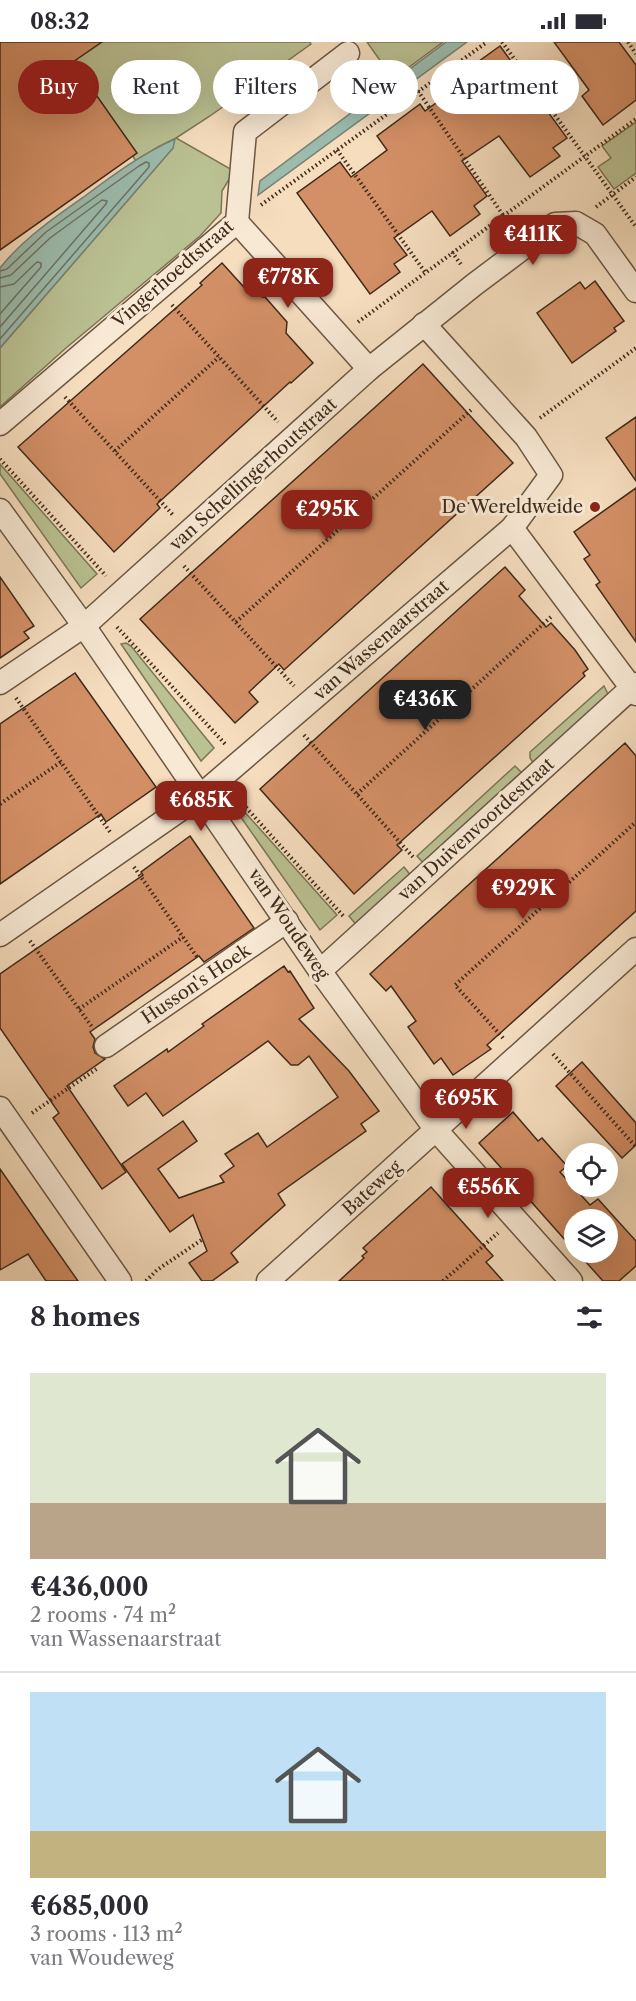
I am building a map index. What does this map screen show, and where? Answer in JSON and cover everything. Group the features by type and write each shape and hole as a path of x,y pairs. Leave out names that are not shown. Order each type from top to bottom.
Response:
{"street":[{"name":"Vingerhoedtstraat","path":"0,424 237,222 245,132 348,53"},
{"path":"237,222 369,369"},
{"path":"576,223 595,234 636,291"},
{"name":"van Schellingerhoutstraat","path":"2,682 84,626 369,369 424,324 555,224 576,223"},
{"path":"424,324 526,437"},
{"name":"van Wassenaarstraat","path":"9,929 200,796 512,528 551,475 526,437"},
{"name":"van Woudeweg","path":"0,510 84,626 320,971 436,1130 571,1281"},
{"path":"512,528 634,689"},
{"name":"van Duivenvoordestraat","path":"320,971 634,689"},
{"name":"Husson's Hoek","path":"106,1046 287,921"},
{"name":"Bateweg","path":"268,1281 636,949"},
{"path":"6,1117 120,1281"}],"path":[{"path":"487,42 418,91 503,215"},
{"path":"502,42 636,227"},
{"path":"628,42 636,54"},
{"path":"237,222 386,114"},
{"path":"339,336 636,119"},
{"path":"337,150 425,272"},
{"path":"576,223 636,177"},
{"path":"157,290 292,438"},
{"path":"526,437 538,419 636,348"},
{"path":"114,451 219,357"},
{"path":"50,381 188,532"},
{"path":"236,622 488,395"},
{"path":"0,459 121,592"},
{"path":"169,549 309,702"},
{"path":"357,794 567,602"},
{"path":"102,610 240,761"},
{"path":"2,682 61,762 209,975"},
{"path":"290,719 428,873"},
{"path":"0,804 61,762"},
{"path":"220,778 360,934"},
{"path":"519,1055 455,985 636,822"},
{"path":"6,1117 113,1057 79,1009 9,929"},
{"path":"79,1009 183,937"},
{"path":"538,1037 636,1147"},
{"path":"443,1281 501,1230"},
{"path":"146,1281 203,1239"}],"green space":[{"path":"93,42 310,42 311,44 289,60 213,60 213,114 176,138 234,171 222,191 221,213 200,236 66,348 0,407 0,348 173,148 174,139 136,161 99,108 99,60 66,60"},
{"path":"367,42 443,42 418,60 380,60"},
{"path":"636,122 636,173 614,189 598,167 611,158 602,146"},
{"path":"0,464 97,574 81,588 0,474"},
{"path":"126,643 131,646 214,748 201,761 121,644"},
{"path":"604,686 608,694 607,699 536,767 530,758 530,752"},
{"path":"515,766 524,775 425,865 417,856"},
{"path":"241,808 337,915 320,930 236,810"},
{"path":"404,867 412,877 358,927 349,916"}],"water":[{"path":"446,42 467,42 442,60 430,60 430,69 418,78 418,63"},
{"path":"350,114 369,114 258,195 260,181"},
{"path":"175,139 173,148 0,348 0,268 9,257 51,220 128,165"}],"building":[{"path":"0,42 102,42 76,60 18,60 18,114 99,114 99,99 137,153 0,250"},
{"path":"554,42 619,42 636,65 636,100 603,125 582,96 589,90 579,76 579,60 567,60"},
{"path":"500,46 510,60 481,60"},
{"path":"420,104 425,111 430,107 430,114 550,114 567,138 553,148 560,156 530,177 499,136 462,161 487,196 474,206 480,214 450,236 432,211 394,238 407,255 394,264 400,272 370,294 297,193 340,162 351,177 387,150 377,136 407,114 418,114"},
{"path":"222,263 252,296 257,292 265,297 287,322 286,333 313,363 157,504 160,508 114,552 18,447 202,285 200,283"},
{"path":"595,281 624,321 614,328 616,331 572,363 537,313 580,282 585,289"},
{"path":"423,364 513,463 284,670 279,664 249,692 258,702 235,723 140,619"},
{"path":"636,417 636,481 606,438"},
{"path":"636,488 636,642 596,585 600,582 584,559 590,555 574,532"},
{"path":"505,567 525,590 519,596 546,627 551,623 575,650 588,669 583,673 585,676 397,845 402,850 354,894 260,789"},
{"path":"0,577 34,626 24,632 29,638 0,658"},
{"path":"75,673 156,787 106,822 101,814 0,884 0,724"},
{"path":"625,743 636,756 636,911 487,1045 491,1049 453,1075 441,1058 434,1064 408,1027 416,1021 391,986 386,991 370,974"},
{"path":"190,836 254,928 204,962 199,956 90,1032 95,1039 93,1047 95,1053 105,1059 67,1086 126,1172 102,1189 53,1118 59,1113 0,1028 0,974 143,875 141,872"},
{"path":"284,966 288,972 290,971 314,1008 299,1019 349,1071 379,1111 361,1124 366,1131 278,1194 285,1205 231,1253 238,1262 212,1281 202,1281 189,1263 207,1251 193,1215 170,1232 122,1164 183,1121 197,1141 158,1169 179,1198 224,1182 220,1176 234,1166 225,1154 258,1133 267,1147 338,1097 309,1056 298,1065 291,1065 268,1041 163,1116 146,1093 128,1106 114,1086 167,1049 168,1052 204,1026 202,1024"},
{"path":"582,1062 636,1123 636,1145 622,1158 618,1154 618,1143 608,1143 556,1086"},
{"path":"513,1112 538,1141 542,1138 564,1163 564,1169 560,1172 564,1176 564,1197 583,1197 590,1205 598,1199 607,1209 564,1209 564,1239 479,1143"},
{"path":"0,1169 78,1281 46,1281 28,1254 0,1270"},
{"path":"431,1187 493,1256 486,1262 503,1281 339,1281 364,1258 362,1256 367,1252 363,1248"},
{"path":"618,1221 636,1241 636,1266 619,1281 603,1281 587,1263 618,1263"}],"place":[{"name":"De Wereldweide","path":"595,507"}]}
